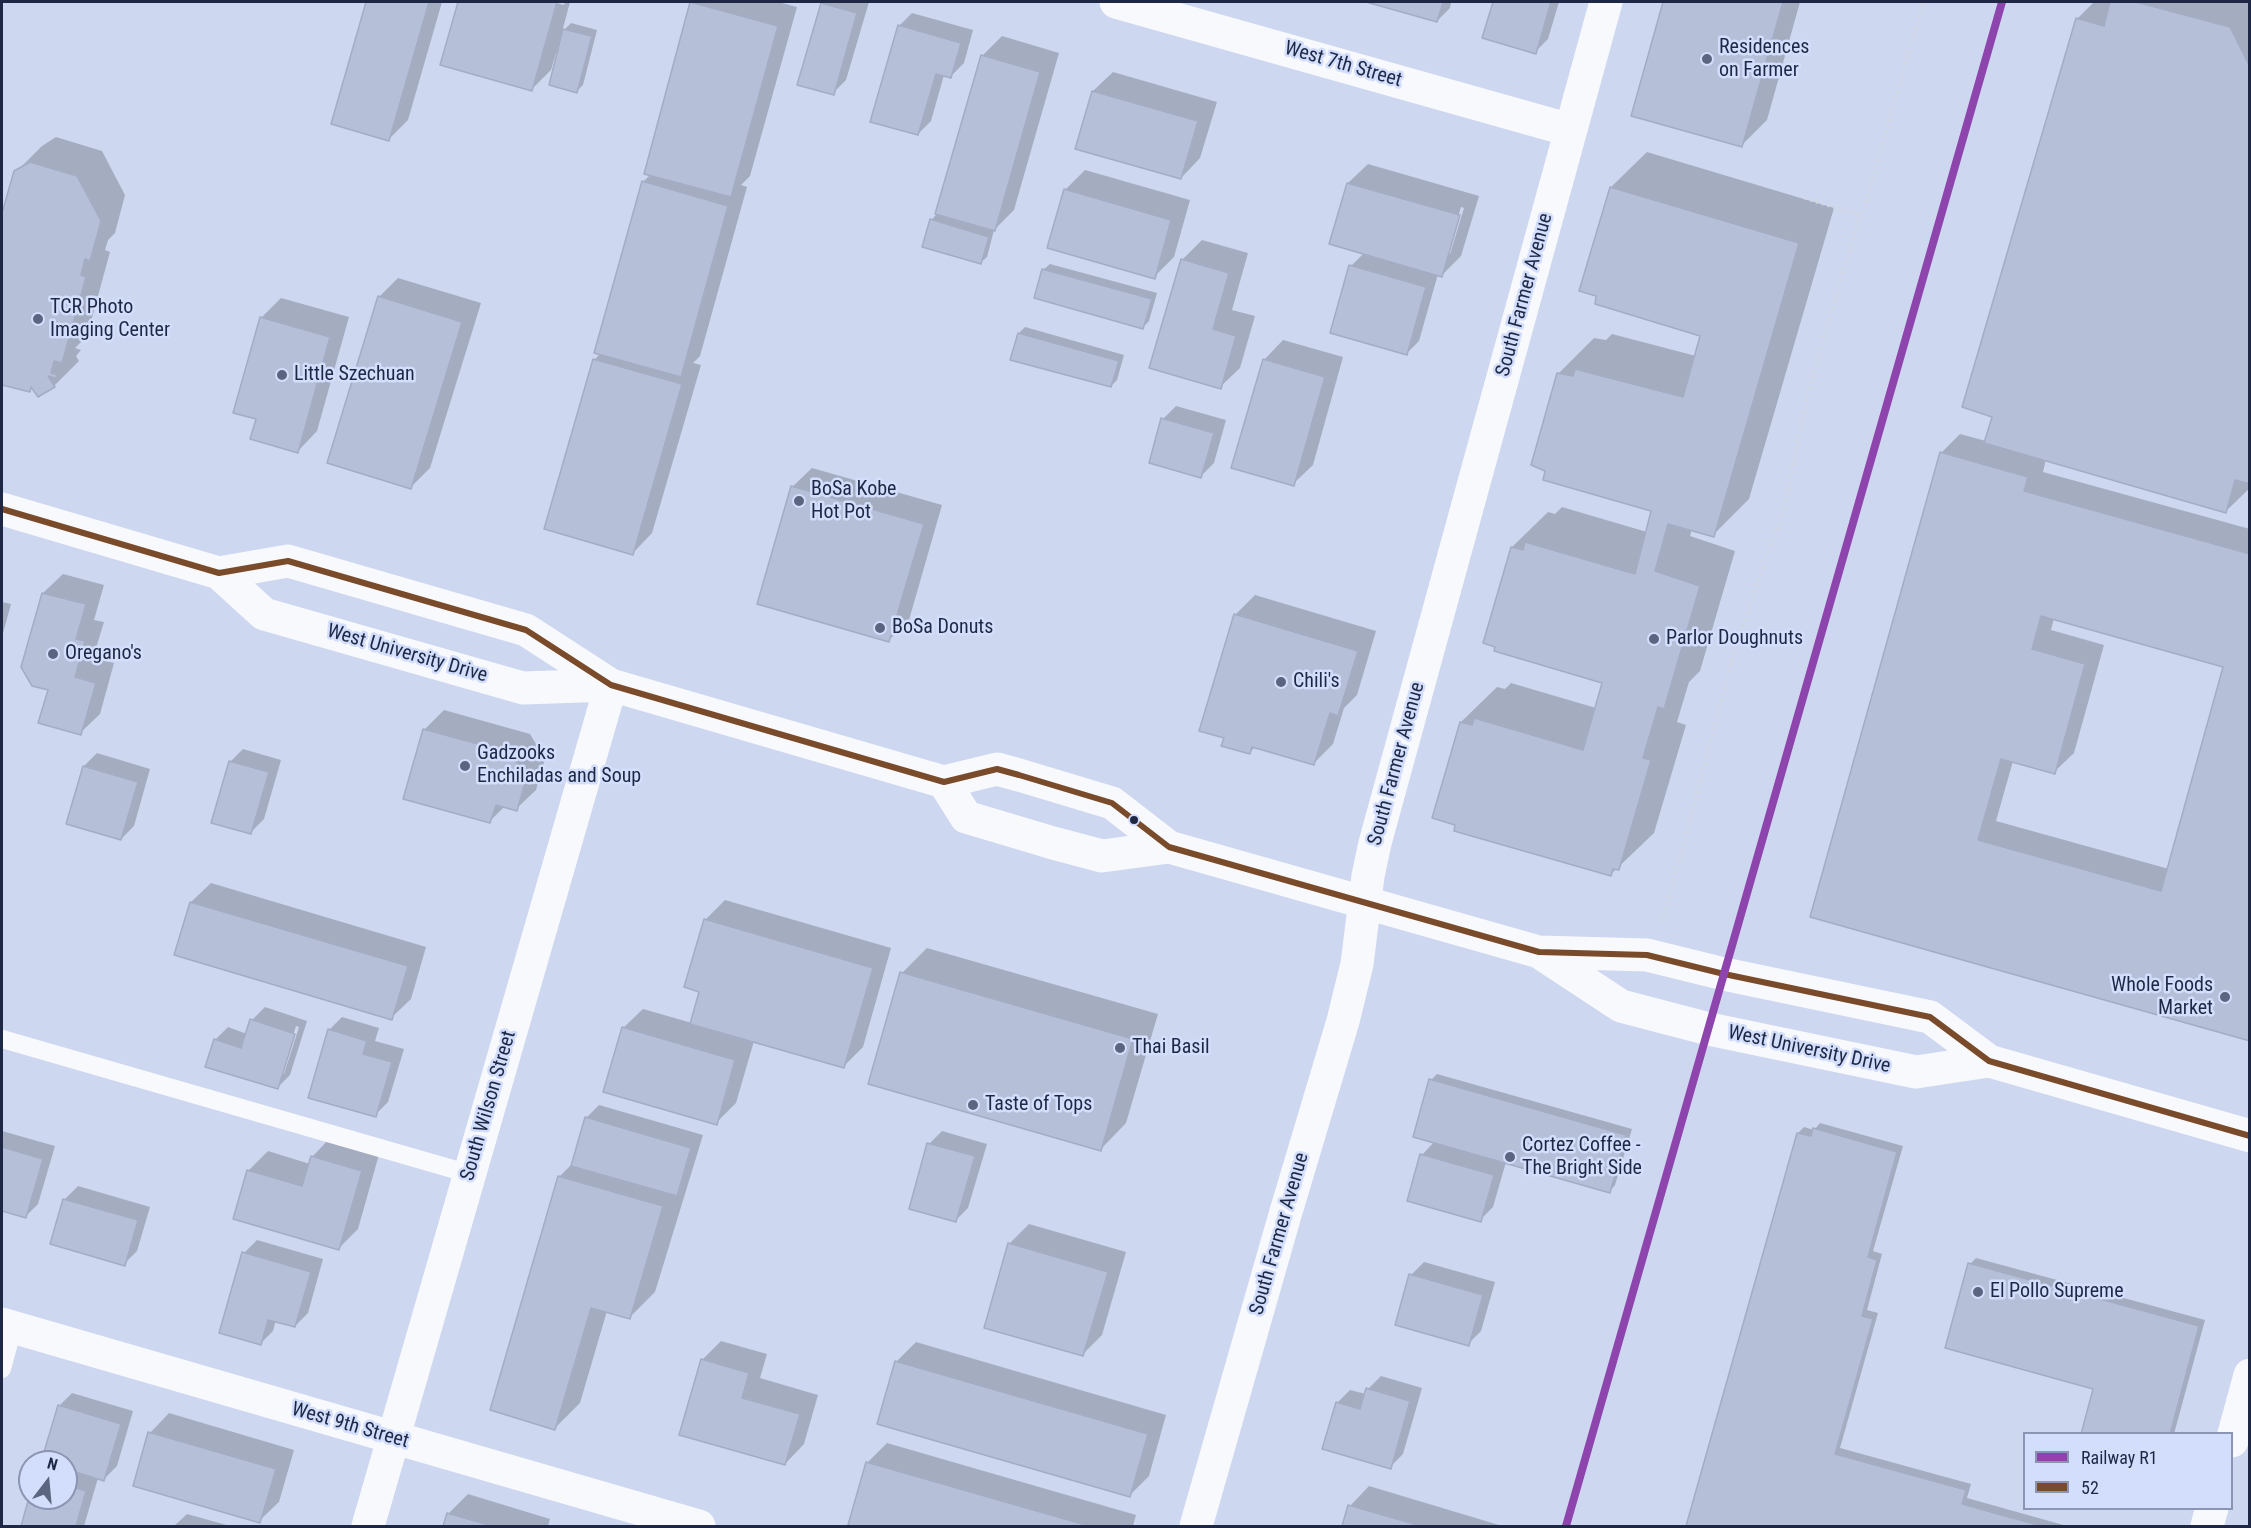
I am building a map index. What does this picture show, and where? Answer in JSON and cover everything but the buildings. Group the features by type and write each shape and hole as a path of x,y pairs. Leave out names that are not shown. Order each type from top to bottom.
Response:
{"street":[{"name":"West 7th Street","path":"1116,2 1570,130"},
{"name":"South Farmer Avenue","path":"1196,1527 1343,1021 1357,964 1368,876 1375,843 1606,2"},
{"name":"West University Drive","path":"2,509 219,573 264,614 523,688 611,685"},
{"name":"West University Drive","path":"219,573 288,561 526,630 611,685 944,782 997,769 1008,772 1112,803 1169,847 1539,952 1647,955 1724,974 1930,1017 1989,1061 2250,1136"},
{"name":"South Wilson Street","path":"368,1527 611,685"},
{"name":"West University Drive","path":"944,782 966,817 1042,840 1102,856 1169,847"},
{"name":"West University Drive","path":"1539,952 1621,1006 1708,1029 1916,1071 1989,1061"},
{"name":"West 9th Street","path":"8,1326 699,1527"},
{"path":"2233,1437 2250,1376"},
{"path":"2207,1527 2212,1510"}],"lane":[{"path":"2,1040 470,1174"},
{"path":"2,1370 8,1326"}],"path":[{"path":"1663,921 1736,645 1785,510 1807,396 1860,215 1866,203 1923,2"},
{"path":"1805,198 1860,215"}],"rail line":[{"name":"R1","path":"1566,1526 2002,2"}],"transit line":[{"name":"52","path":"2,509 219,573 288,561 526,630 611,685 944,782 997,769 1019,775 1112,803 1169,847 1539,952 1647,955 1724,974 1930,1017 1989,1061 2250,1136"}],"place":[{"name":"Residences on Farmer","path":"1707,59"},
{"name":"TCR Photo Imaging Center","path":"38,319"},
{"name":"Little Szechuan","path":"282,375"},
{"name":"BoSa Kobe Hot Pot","path":"799,501"},
{"name":"BoSa Donuts","path":"880,628"},
{"name":"Parlor Doughnuts","path":"1654,639"},
{"name":"Oregano's","path":"53,654"},
{"name":"Chili's","path":"1281,682"},
{"name":"Gadzooks Enchiladas and Soup","path":"465,766"},
{"name":"Whole Foods Market","path":"2225,997"},
{"name":"Thai Basil","path":"1120,1048"},
{"name":"Taste of Tops","path":"973,1105"},
{"name":"Cortez Coffee - The Bright Side","path":"1510,1157"},
{"name":"El Pollo Supreme","path":"1978,1292"}]}
